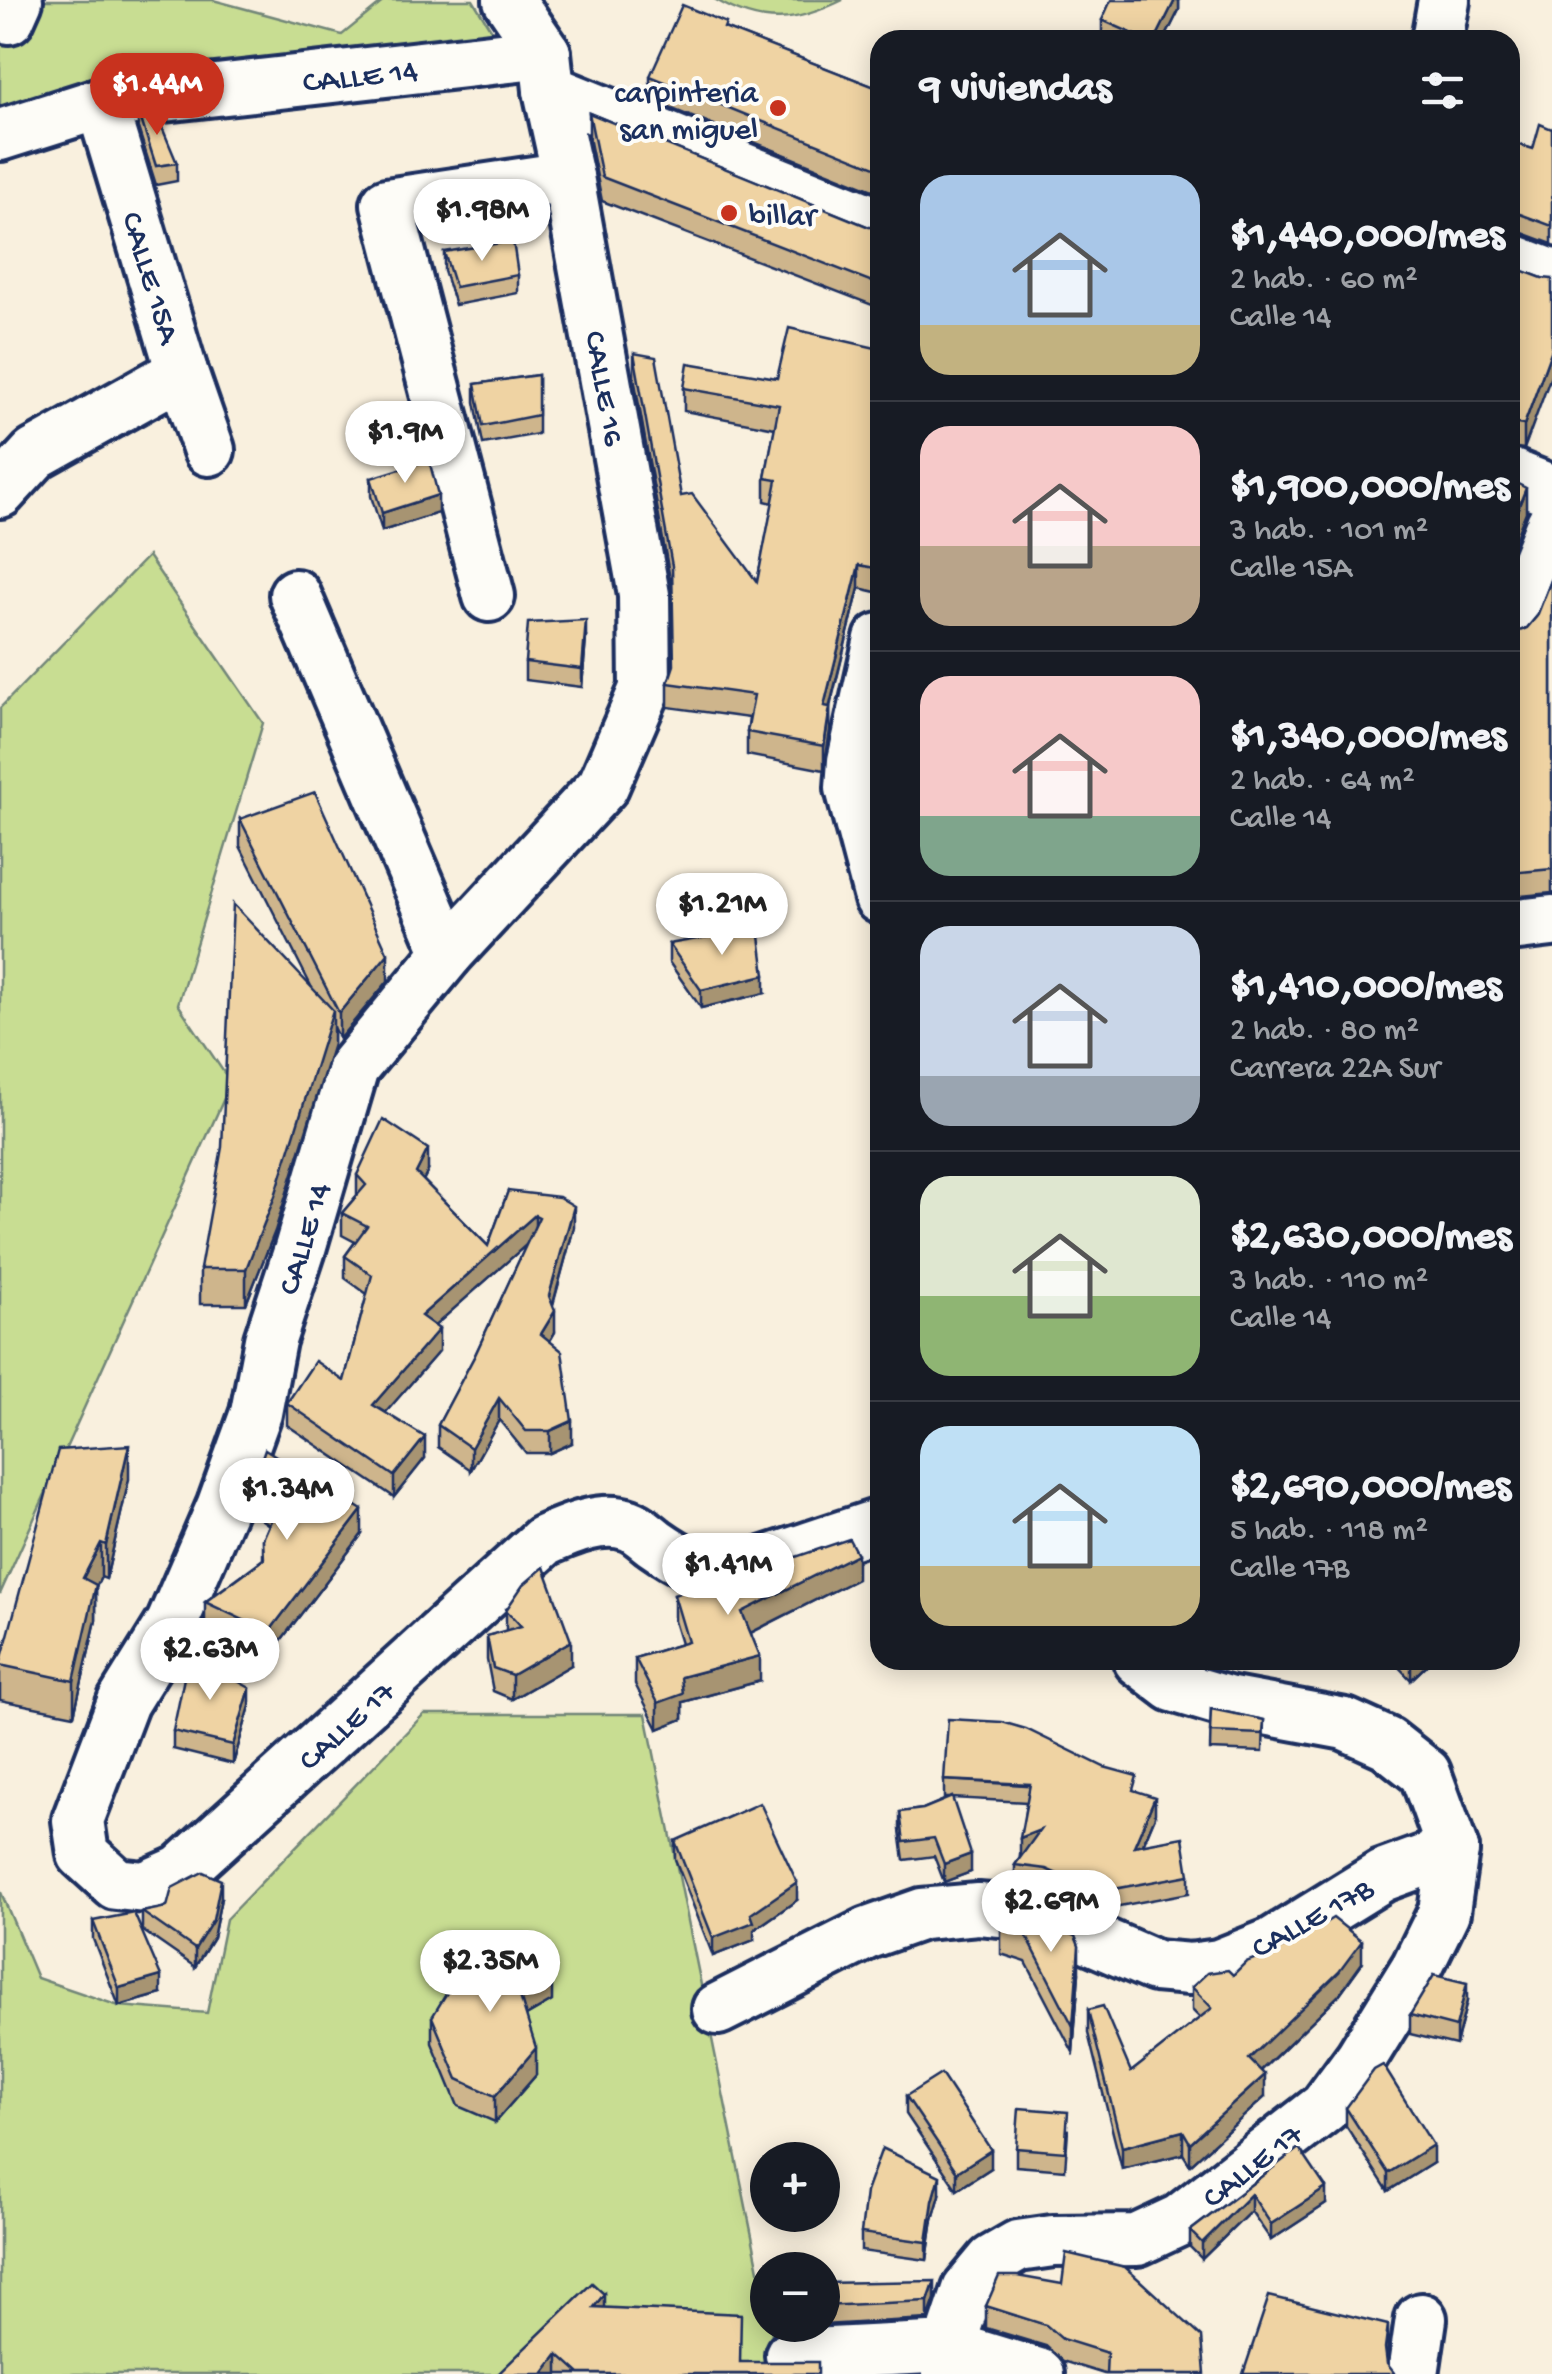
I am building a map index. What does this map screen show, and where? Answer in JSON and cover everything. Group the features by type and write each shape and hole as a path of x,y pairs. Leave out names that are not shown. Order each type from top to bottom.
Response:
{"street":[{"path":"509,0 547,71 870,219"},
{"path":"1439,30 1444,0"},
{"name":"CALLE 14","path":"0,135 101,103 547,71"},
{"name":"CALLE 16","path":"547,71 644,595 645,689"},
{"name":"CALLE 15A","path":"101,103 209,450"},
{"path":"489,596 387,204 568,177"},
{"path":"1520,263 1552,276"},
{"path":"0,492 36,454 182,372"},
{"path":"1520,478 1552,492"},
{"path":"1520,604 1552,524"},
{"path":"295,595 448,953"},
{"path":"870,685 853,762 866,792 870,822"},
{"name":"CALLE 14","path":"83,1854 78,1820 123,1702 172,1623 222,1507 256,1414 270,1340 300,1252 352,1068 448,953 603,786 645,689"},
{"path":"1520,925 1552,921"},
{"name":"CALLE 17","path":"83,1854 116,1884 146,1887 181,1871 544,1541 574,1528 604,1522 629,1525 679,1560 701,1570 728,1575 870,1527"},
{"path":"1152,1670 1173,1686 1228,1702 1345,1724 1388,1742 1425,1773 1453,1850"},
{"name":"CALLE 17","path":"948,2361 968,2290 992,2261 1018,2246 1054,2241 1137,2240 1180,2220 1325,2107 1417,1968 1444,1912 1453,1850"},
{"name":"CALLE 17B","path":"718,2009 868,1933 922,1914 978,1910 1036,1914 1155,1966 1219,1965 1272,1944 1382,1876 1453,1850"},
{"path":"1413,2374 1421,2319"},
{"path":"791,2355 948,2361 1038,2374"}],"green space":[{"path":"0,0 213,0 342,35 385,0 473,0 492,31 356,56 0,135"},
{"path":"716,0 843,0 780,19 749,15"},
{"path":"148,556 263,723 178,1004 231,1083 0,1594 0,708"},
{"path":"424,1714 646,1714 755,2252 750,2252 750,2342 774,2342 780,2374 0,2374 0,1890 37,1978 119,2006 207,2013 226,1919"}],"building":[{"path":"1111,0 1175,0 1160,30 1124,30 1102,20"},
{"path":"682,5 726,23 724,28 870,85 870,165 650,76"},
{"path":"154,108 177,163 156,166 138,110"},
{"path":"589,113 870,227 870,281 602,177"},
{"path":"1540,124 1552,129 1552,226 1520,214 1520,145 1533,149"},
{"path":"513,241 518,275 455,287 444,252"},
{"path":"1520,270 1552,279 1552,349 1524,425 1520,424"},
{"path":"789,328 870,347 870,567 859,565 824,706 830,707 824,746 747,732 754,695 668,683 674,665 672,566 634,353 656,357 681,496 692,494 757,582 777,480 765,478 779,405 684,388 688,363 777,378"},
{"path":"538,375 538,415 483,426 475,384"},
{"path":"429,460 438,495 382,513 371,478"},
{"path":"1552,578 1552,869 1520,872 1520,631 1537,616"},
{"path":"586,620 582,669 525,662 528,623"},
{"path":"315,792 388,954 339,1013 240,819"},
{"path":"233,904 333,1010 275,1196 246,1269 200,1269 222,1147"},
{"path":"759,928 765,975 701,990 669,944"},
{"path":"383,1119 428,1149 416,1173 488,1246 508,1191 559,1197 574,1206 549,1296 555,1311 541,1334 562,1351 572,1421 550,1431 526,1431 499,1398 471,1448 438,1425 539,1217 535,1215 421,1316 439,1329 373,1405 425,1437 394,1476 287,1403 315,1361 344,1381 372,1275 345,1256 367,1226 342,1213 366,1185 357,1175"},
{"path":"129,1445 106,1545 101,1543 83,1578 96,1585 74,1681 0,1665 58,1450"},
{"path":"265,1449 362,1510 269,1632 205,1602 264,1559 263,1539 277,1507 251,1488"},
{"path":"849,1539 857,1554 742,1612 760,1656 681,1677 683,1694 658,1703 635,1658 688,1642 674,1595 717,1577 736,1577"},
{"path":"544,1567 571,1641 512,1675 493,1668 487,1636 521,1626 506,1610 523,1585"},
{"path":"189,1654 250,1688 233,1745 173,1731"},
{"path":"1211,1709 1264,1720 1263,1734 1210,1732"},
{"path":"948,1719 1002,1722 1026,1729 1104,1767 1137,1776 1133,1790 1155,1797 1134,1846 1183,1837 1189,1875 1098,1892 1046,1869 1015,1865 1040,1830 1020,1838 1030,1784 944,1780"},
{"path":"952,1797 971,1854 944,1864 934,1838 904,1842 900,1812 923,1809"},
{"path":"760,1803 797,1882 751,1914 754,1922 713,1938 675,1841"},
{"path":"203,1872 221,1880 213,1920 195,1949 142,1912 167,1907 172,1888"},
{"path":"134,1913 161,1976 119,1988 93,1921"},
{"path":"1003,1913 1028,1916 1075,1936 1079,1946 1073,2026 1026,1935 1001,1928"},
{"path":"1333,1918 1362,1941 1339,1972 1249,2059 1265,2075 1190,2143 1183,2131 1122,2147 1088,2010 1103,2006 1131,2072 1212,2008 1192,1987 1207,1973 1228,1970 1233,1975 1246,1962 1287,1946"},
{"path":"537,1943 552,1974 519,1993 536,2048 495,2096 458,2079 432,2017 473,1950"},
{"path":"1434,1975 1467,1983 1456,2027 1410,2015"},
{"path":"1383,2065 1433,2145 1388,2173 1346,2108 1374,2070"},
{"path":"941,2074 991,2150 957,2172 906,2096"},
{"path":"1019,2108 1068,2112 1065,2152 1016,2148"},
{"path":"882,2148 940,2176 927,2242 861,2233 866,2192"},
{"path":"1299,2148 1326,2188 1271,2224 1251,2194 1202,2243 1190,2231"},
{"path":"1066,2253 1125,2267 1202,2337 1205,2374 1106,2374 1107,2353 1062,2339 1046,2325 986,2306 999,2276 1062,2284"},
{"path":"935,2281 928,2301 840,2305 840,2283"},
{"path":"592,2283 604,2294 594,2307 741,2314 740,2362 818,2362 818,2374 580,2374 558,2354 543,2374 498,2374"},
{"path":"1269,2296 1388,2325 1387,2364 1395,2374 1243,2374"}],"place":[{"name":"carpinteria san miguel","path":"778,108"},
{"name":"billar","path":"729,213"}]}
